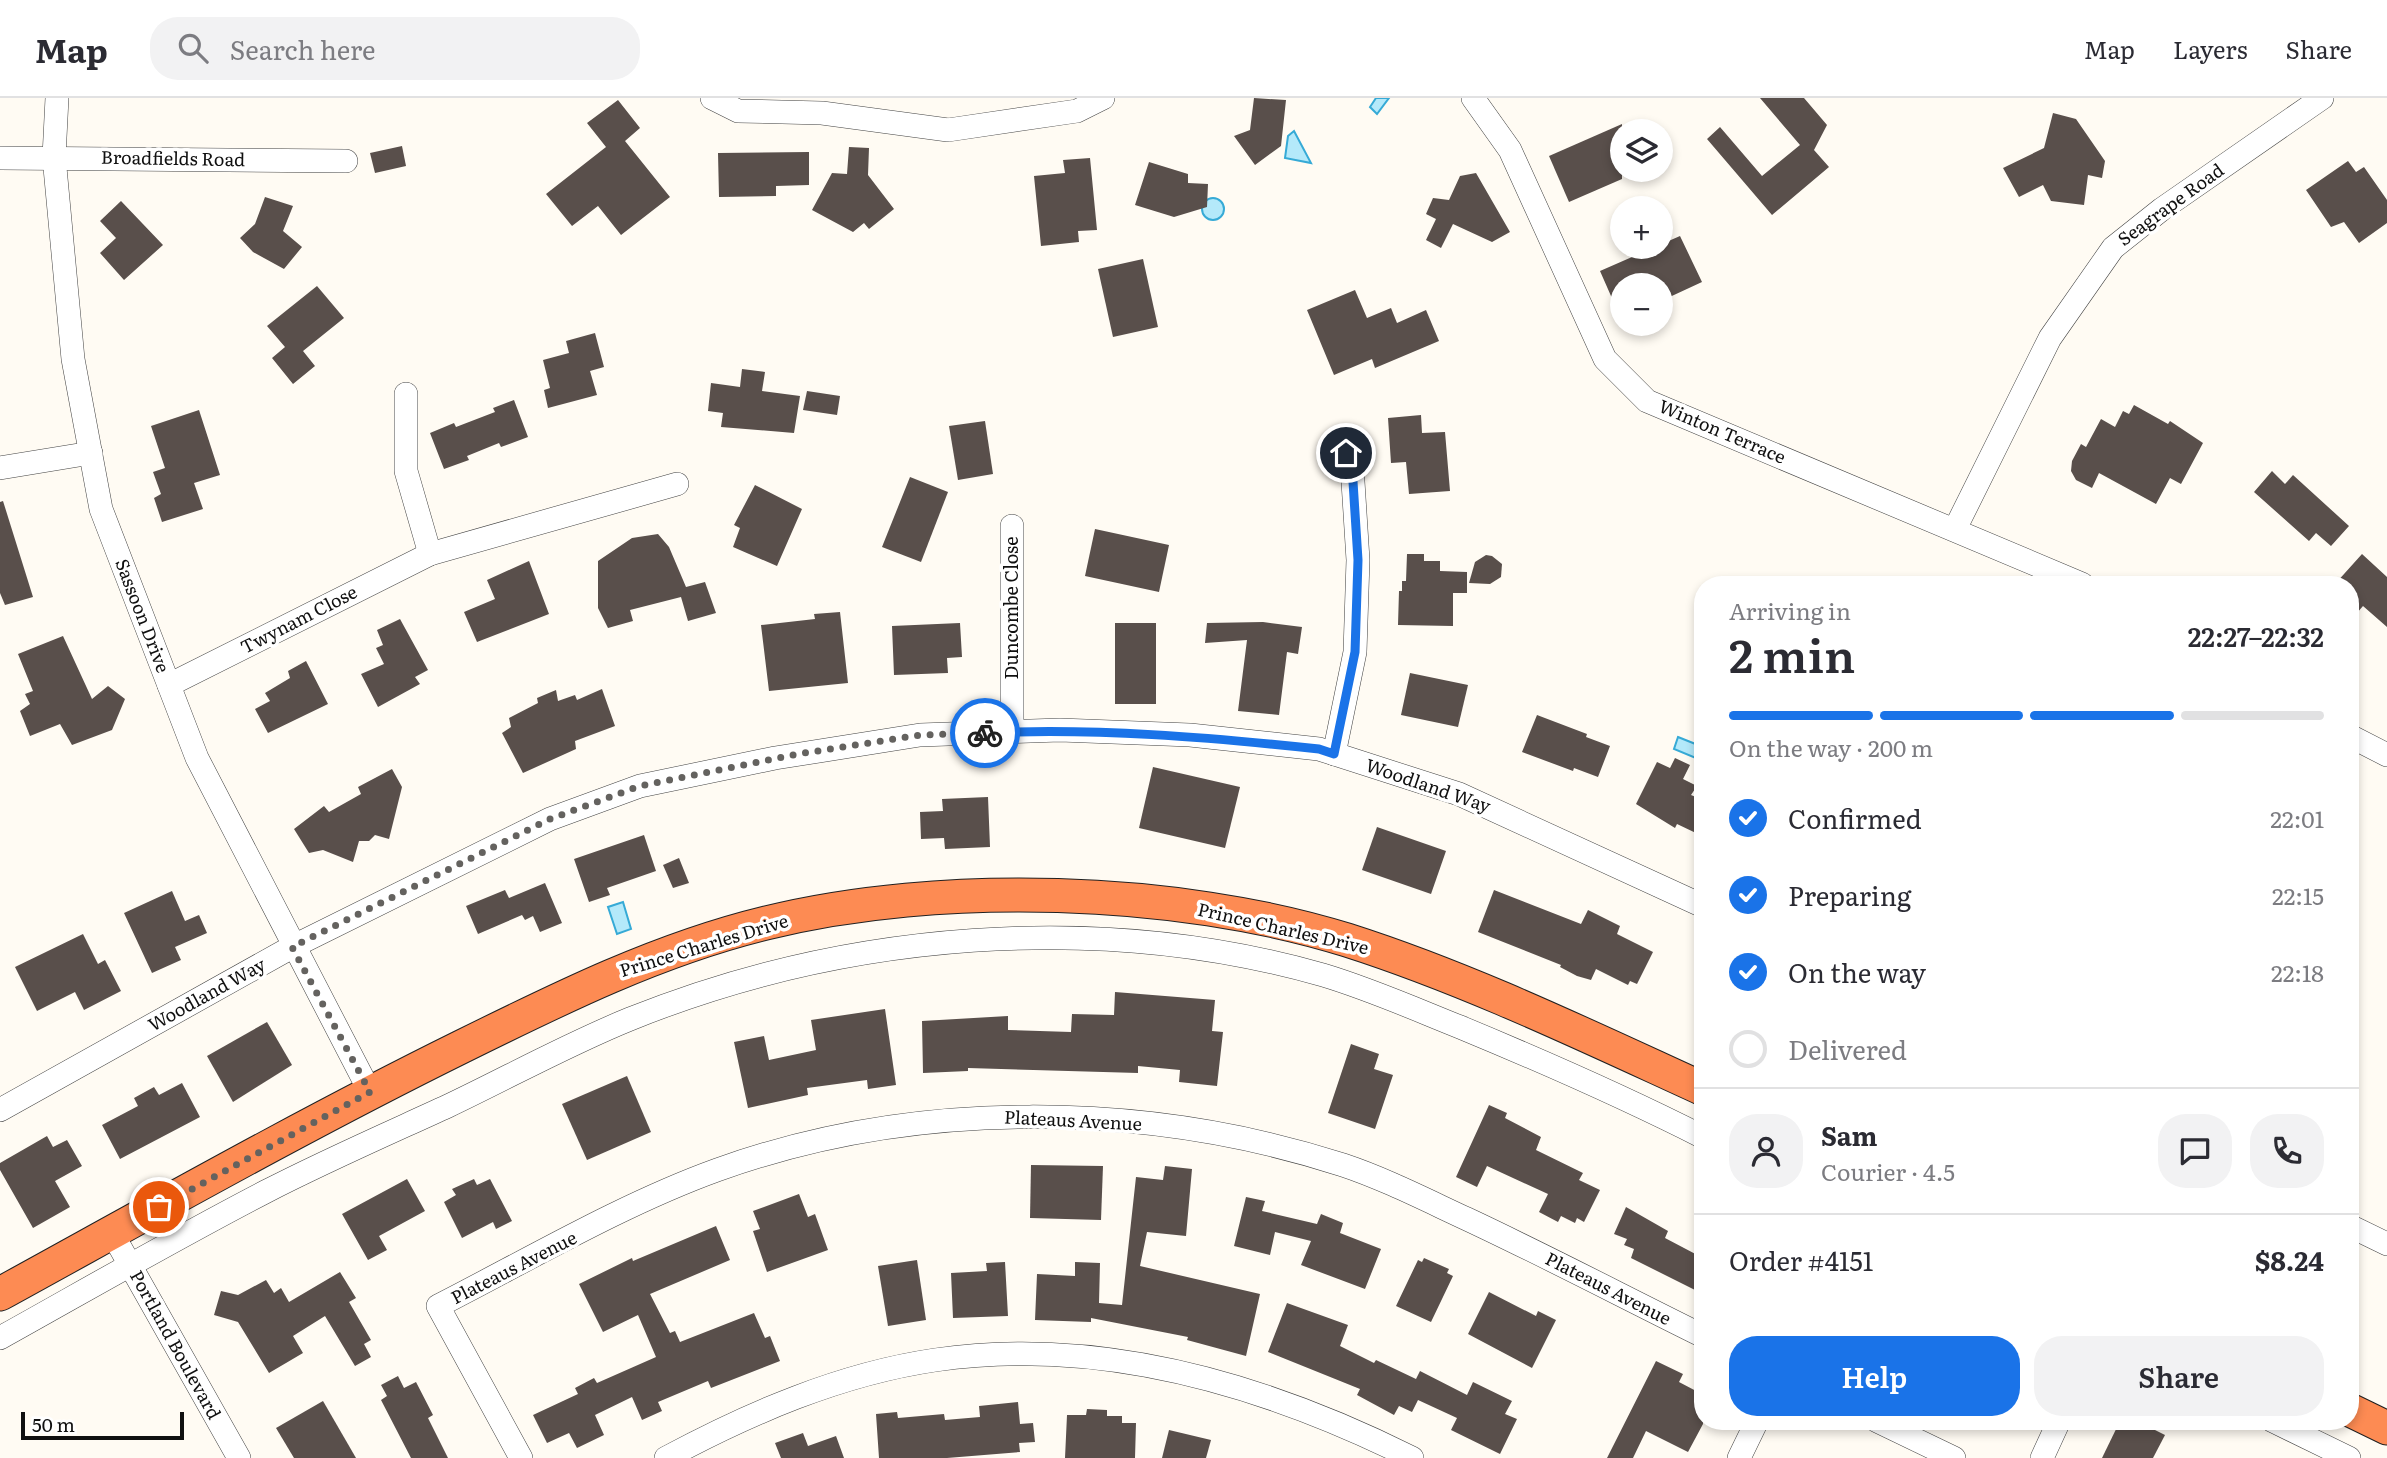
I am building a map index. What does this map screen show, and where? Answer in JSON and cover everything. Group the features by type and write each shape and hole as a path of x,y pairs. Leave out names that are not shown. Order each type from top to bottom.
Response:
{"highway":[{"name":"Prince Charles Drive","path":"0,1294 370,1092 606,976 766,923 891,901 1034,895 1210,908 1346,940 1485,991 1694,1085"},
{"path":"2359,1415 2387,1429"}],"street":[{"name":"Sassoon Drive","path":"57,98 54,157 73,359 102,509 197,758 292,947 370,1092"},
{"path":"712,98 738,111 822,113 948,130 1077,111 1103,98"},
{"name":"Winton Terrace","path":"1474,98 1510,150 1605,359 1647,401 2063,576"},
{"name":"Seagrape Road","path":"1955,530 2050,338 2113,248 2162,209 2322,98"},
{"name":"Broadfields Road","path":"0,158 345,161"},
{"path":"406,394 406,471 429,554"},
{"path":"1334,754 1355,652 1358,560 1352,466 1341,440"},
{"path":"0,468 91,453"},
{"name":"Twynam Close","path":"169,685 429,554 677,484"},
{"name":"Duncombe Close","path":"1012,526 1012,732"},
{"name":"Woodland Way","path":"0,1110 292,947 550,819 640,786 775,758 920,735 1060,730 1189,735 1319,749 1459,794 1694,902"},
{"path":"2359,741 2387,755"},
{"path":"0,1338 266,1192 627,1020 704,992 868,951 970,940 1057,939 1156,944 1241,957 1323,975 1509,1047 1694,1133"},
{"name":"Plateaus Avenue","path":"521,1458 438,1306 663,1192 767,1154 826,1139 899,1127 997,1118 1053,1118 1164,1126 1282,1147 1344,1165 1476,1223 1694,1332"},
{"path":"2359,1230 2387,1244"},
{"name":"Portland Boulevard","path":"112,1233 239,1458"},
{"path":"666,1458 774,1407 825,1387 904,1366 1002,1355 1140,1366 1238,1386 1284,1401 1412,1458"},
{"path":"1739,1458 1753,1430"},
{"path":"1896,1430 1954,1458"},
{"path":"2042,1458 2055,1430"},
{"path":"2291,1430 2349,1458"}],"water":[{"path":"1376,98 1389,98 1377,114 1370,107"},
{"path":"1294,131 1311,163 1285,158 1288,136"},
{"path":"1213,198 1221,201 1224,209 1221,217 1213,220 1205,217 1202,209 1205,201"},
{"path":"1678,737 1694,743 1694,757 1674,749"},
{"path":"623,902 631,929 617,934 608,907"}],"building":[{"path":"1254,98 1286,100 1281,146 1255,165 1234,136 1250,130"},
{"path":"1760,98 1804,98 1827,125 1814,150 1829,167 1772,215 1707,139 1720,127 1762,176 1800,145"},
{"path":"618,100 640,128 625,141 670,197 621,235 598,206 572,226 546,194 606,147 587,123"},
{"path":"2053,113 2076,119 2105,161 2102,178 2088,175 2084,205 2051,201 2043,185 2019,197 2003,168 2044,148"},
{"path":"1610,129 1610,182 1615,182 1569,202 1549,156"},
{"path":"402,146 406,166 375,173 370,153"},
{"path":"849,147 869,148 868,175 894,209 869,229 864,223 853,232 812,210 832,173 847,174"},
{"path":"809,152 809,185 776,186 776,196 719,197 718,153"},
{"path":"1090,158 1097,230 1078,231 1079,242 1041,246 1034,176 1065,173 1063,160"},
{"path":"2348,161 2356,172 2364,167 2387,200 2387,223 2359,243 2344,222 2331,227 2306,190"},
{"path":"1149,162 1188,174 1188,183 1208,184 1207,207 1174,217 1135,205"},
{"path":"1476,173 1510,232 1492,242 1453,224 1441,248 1426,240 1436,219 1426,214 1433,198 1449,200 1460,176"},
{"path":"265,197 293,206 283,231 302,247 284,269 253,252 240,238 255,224"},
{"path":"121,201 163,245 124,280 100,253 116,238 100,221"},
{"path":"1680,236 1702,282 1673,295 1673,273 1610,273 1610,294 1600,271 1627,259 1673,259 1673,239"},
{"path":"1143,259 1158,327 1113,337 1098,269"},
{"path":"317,286 344,318 303,351 315,366 293,384 272,358 285,347 267,326"},
{"path":"1355,290 1367,318 1391,308 1397,323 1426,310 1439,341 1375,368 1372,359 1334,375 1307,310"},
{"path":"595,333 604,367 590,371 597,395 548,408 544,390 550,388 543,360 569,353 566,341"},
{"path":"742,369 765,372 762,391 800,396 794,433 721,427 723,413 708,411 711,383 740,387"},
{"path":"807,391 840,396 837,415 803,410"},
{"path":"514,400 528,437 501,447 499,443 467,456 469,460 444,469 430,433 454,423 456,427 495,412 493,408"},
{"path":"2134,405 2168,424 2170,421 2203,443 2181,484 2170,478 2156,504 2099,473 2092,488 2076,480 2071,471 2072,461 2081,444 2086,447 2101,419 2115,427 2123,411 2129,414"},
{"path":"199,410 220,475 194,483 203,509 162,522 154,498 161,494 153,472 165,468 151,426"},
{"path":"1421,415 1422,433 1445,432 1450,491 1409,494 1406,462 1391,463 1388,418"},
{"path":"985,421 993,474 958,480 949,426"},
{"path":"2272,471 2285,484 2293,475 2349,526 2331,546 2316,533 2309,541 2254,492"},
{"path":"910,477 948,492 921,562 882,547"},
{"path":"755,485 802,509 777,566 733,547 740,528 734,525"},
{"path":"3,501 33,597 5,605 0,593 0,502"},
{"path":"1095,529 1169,545 1159,592 1085,576"},
{"path":"658,534 669,547 686,587 705,582 716,613 688,621 681,597 630,610 633,621 608,628 598,608 598,561 632,538"},
{"path":"1407,554 1424,554 1424,561 1440,561 1440,571 1467,572 1467,593 1453,593 1453,626 1398,625 1399,591 1402,591 1402,581 1406,581"},
{"path":"2362,554 2387,577 2387,627 2363,606 2359,611 2359,576 2342,576"},
{"path":"1486,555 1502,564 1501,577 1490,584 1469,583 1475,562"},
{"path":"529,561 549,614 477,642 464,612 495,599 487,580"},
{"path":"840,612 848,683 769,691 761,625 815,619 814,614"},
{"path":"400,619 428,670 415,677 420,684 378,707 361,674 384,664 376,648 383,645 377,630"},
{"path":"1263,622 1302,627 1298,654 1287,652 1279,715 1238,711 1247,640 1205,643 1207,623"},
{"path":"960,623 962,657 947,658 948,673 894,675 892,626"},
{"path":"1115,623 1156,623 1156,704 1115,704"},
{"path":"63,636 92,699 108,686 125,699 112,730 72,745 60,724 30,736 20,711 30,704 25,694 33,691 18,654"},
{"path":"306,661 328,704 268,733 255,709 270,701 265,693 290,678 288,671"},
{"path":"1410,673 1468,685 1458,727 1401,715"},
{"path":"602,689 615,726 575,741 576,749 523,773 502,733 511,727 509,718 538,703 537,698 556,690 558,701 575,695 577,700"},
{"path":"1537,715 1610,746 1598,777 1574,768 1573,771 1522,752"},
{"path":"1675,758 1690,765 1683,779 1694,784 1691,795 1694,796 1694,832 1677,824 1675,828 1636,804 1657,762 1670,768"},
{"path":"1153,767 1240,787 1225,848 1139,828"},
{"path":"392,769 402,787 389,839 375,835 369,841 359,841 353,862 323,850 309,853 294,829 324,806 329,812 361,794 358,787"},
{"path":"988,797 990,847 945,849 944,838 921,839 920,812 943,811 942,799"},
{"path":"1377,827 1446,851 1431,894 1362,870"},
{"path":"644,835 656,871 607,888 610,895 589,902 574,859"},
{"path":"679,858 689,883 673,888 663,865"},
{"path":"545,883 562,923 540,932 533,916 525,920 522,915 478,934 466,906 505,890 509,898"},
{"path":"1494,890 1581,924 1588,910 1620,926 1617,934 1653,952 1637,984 1630,981 1628,985 1596,969 1591,980 1577,976 1560,967 1561,965 1478,932"},
{"path":"172,891 185,921 199,915 207,933 175,947 181,960 152,973 124,913"},
{"path":"83,934 98,964 105,960 121,991 84,1010 75,992 37,1011 15,967"},
{"path":"1115,992 1215,1000 1212,1031 1223,1032 1217,1086 1179,1082 1180,1070 1138,1066 1138,1073 968,1068 968,1071 923,1073 922,1021 1008,1016 1008,1030 1071,1032 1072,1014 1114,1015"},
{"path":"885,1009 896,1085 868,1089 867,1080 807,1088 808,1095 748,1108 734,1042 764,1036 769,1060 816,1050 811,1020"},
{"path":"267,1022 292,1065 233,1102 207,1056"},
{"path":"1351,1044 1379,1054 1374,1069 1393,1075 1375,1129 1328,1113"},
{"path":"627,1076 651,1132 587,1160 562,1104"},
{"path":"182,1083 200,1117 120,1159 102,1125 138,1106 134,1098 154,1087 159,1095"},
{"path":"1489,1105 1507,1113 1505,1118 1541,1137 1536,1150 1583,1173 1579,1180 1600,1190 1584,1222 1577,1218 1575,1223 1561,1216 1558,1222 1539,1212 1548,1194 1487,1166 1477,1187 1456,1177"},
{"path":"47,1136 53,1147 67,1140 82,1166 55,1181 70,1207 33,1228 0,1170 0,1163"},
{"path":"1031,1165 1103,1166 1101,1220 1030,1218"},
{"path":"1165,1166 1192,1169 1186,1236 1147,1232 1140,1266 1260,1294 1246,1356 1187,1340 1188,1337 1091,1318 1091,1322 1035,1320 1037,1274 1075,1276 1075,1262 1100,1263 1099,1303 1122,1305 1136,1177 1163,1180"},
{"path":"407,1179 425,1211 379,1236 387,1250 368,1260 342,1214"},
{"path":"474,1179 477,1185 490,1179 512,1221 496,1229 493,1222 462,1238 444,1202 456,1195 452,1189"},
{"path":"799,1194 808,1217 815,1214 828,1250 767,1272 753,1231 760,1229 753,1211"},
{"path":"1246,1197 1265,1201 1262,1211 1317,1224 1321,1214 1343,1223 1340,1233 1381,1249 1365,1289 1301,1265 1311,1241 1275,1232 1270,1255 1234,1246"},
{"path":"1626,1207 1668,1231 1665,1238 1694,1253 1694,1290 1631,1258 1634,1249 1624,1245 1627,1239 1614,1234"},
{"path":"716,1226 730,1260 650,1294 670,1333 675,1331 680,1342 754,1313 765,1338 770,1336 780,1361 711,1388 708,1381 658,1402 662,1411 642,1420 632,1397 595,1415 604,1435 577,1448 569,1433 547,1443 533,1415 578,1394 575,1388 594,1378 597,1383 656,1357 638,1315 603,1332 579,1284 632,1258 633,1261"},
{"path":"1424,1258 1449,1269 1447,1273 1453,1276 1431,1322 1396,1306 1418,1260 1422,1262"},
{"path":"917,1260 926,1320 888,1326 878,1266"},
{"path":"1005,1262 1008,1316 953,1318 951,1273 987,1271 986,1263"},
{"path":"340,1272 356,1298 349,1302 371,1340 364,1344 371,1357 355,1366 325,1316 293,1336 303,1353 269,1373 238,1322 214,1315 221,1291 238,1295 266,1280 274,1293 281,1288 289,1302"},
{"path":"1489,1292 1536,1316 1538,1311 1556,1320 1532,1368 1468,1334"},
{"path":"1287,1303 1348,1325 1340,1346 1374,1363 1376,1360 1416,1379 1420,1371 1467,1395 1473,1382 1512,1401 1505,1414 1517,1419 1500,1454 1451,1430 1457,1418 1418,1400 1412,1412 1399,1406 1394,1415 1357,1395 1360,1389 1268,1352"},
{"path":"1656,1361 1683,1374 1679,1382 1694,1390 1694,1430 1700,1430 1688,1452 1646,1431 1633,1458 1607,1458"},
{"path":"398,1376 404,1388 416,1382 433,1415 428,1418 448,1458 411,1458 381,1400 387,1396 381,1385"},
{"path":"323,1401 356,1458 294,1458 276,1428"},
{"path":"1018,1402 1020,1424 1033,1423 1035,1442 1019,1443 1020,1452 947,1458 879,1458 876,1414 897,1412 898,1418 944,1414 945,1420 980,1417 979,1406"},
{"path":"1087,1409 1107,1410 1107,1416 1122,1416 1122,1423 1136,1423 1135,1458 1065,1458 1067,1415 1086,1415"},
{"path":"1169,1430 1211,1440 1206,1458 1162,1458"},
{"path":"2116,1430 2155,1430 2165,1435 2153,1458 2102,1458"},
{"path":"803,1433 808,1446 836,1436 844,1458 781,1458 775,1443"}],"way so far":[{"path":"159,1207 370,1092 292,947 550,819 640,786 775,758 920,735 985,733"}],"route":[{"path":"985,733 1060,730 1189,735 1319,749 1334,754 1355,652 1358,560 1352,466 1346,453"}]}
